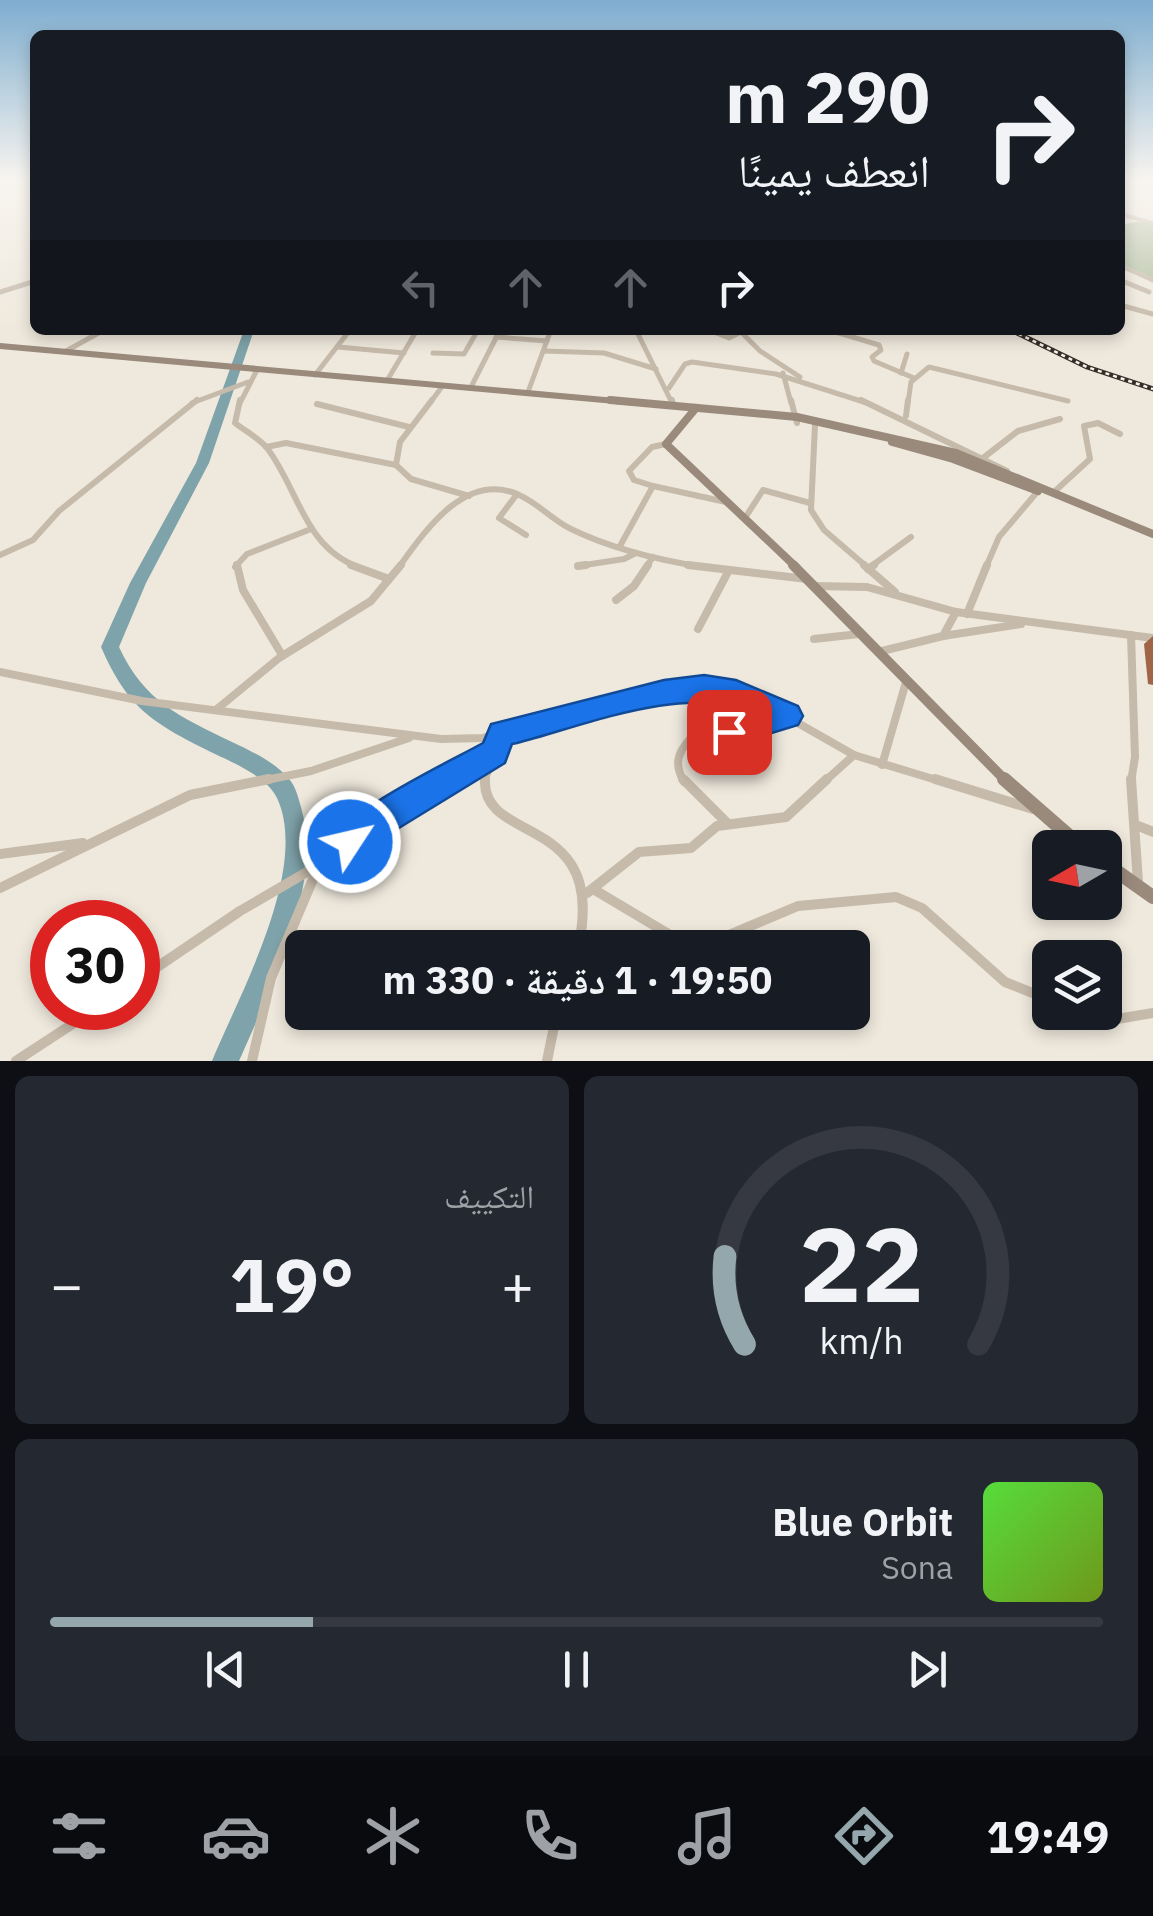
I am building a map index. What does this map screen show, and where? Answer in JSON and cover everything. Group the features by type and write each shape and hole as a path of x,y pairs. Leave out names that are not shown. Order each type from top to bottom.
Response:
{"main road":[{"path":"0,346 797,420 918,442 1013,474 1153,537"},
{"path":"343,377 472,386 677,411"},
{"path":"677,411 666,444 812,583 981,759 1062,830"},
{"path":"797,420 935,454 1153,537"},
{"path":"1122,875 1153,896"}],"street":[{"path":"1125,268 1150,279"},
{"path":"1129,284 1150,279"},
{"path":"1125,282 1149,292"},
{"path":"0,292 30,283"},
{"path":"1125,306 1153,314"},
{"path":"66,351 95,335"},
{"path":"315,374 346,335"},
{"path":"388,379 415,335"},
{"path":"434,353 464,354 475,335"},
{"path":"472,386 497,335"},
{"path":"510,335 547,341"},
{"path":"528,392 548,335"},
{"path":"639,335 669,388 677,411"},
{"path":"748,335 806,381"},
{"path":"846,335 880,345 881,350 872,359 915,378"},
{"path":"338,346 404,353"},
{"path":"544,351 604,352 656,369"},
{"path":"901,372 907,354"},
{"path":"669,388 685,364 692,362 782,375 906,416 1013,474"},
{"path":"786,368 782,375 797,420"},
{"path":"906,416 911,382 931,368 1068,401"},
{"path":"258,370 248,382 235,414 236,423 266,446 328,550 349,564 389,579"},
{"path":"0,555 33,540 60,511 187,406 206,395 248,382"},
{"path":"396,464 400,442 441,388"},
{"path":"317,404 409,427"},
{"path":"983,458 1002,441 1038,420 1060,419"},
{"path":"1054,492 1090,459 1084,426 1092,422 1120,434"},
{"path":"814,425 810,502 824,530 899,596"},
{"path":"266,446 286,443 396,464 411,479 470,496"},
{"path":"666,444 652,448 628,471 630,478 726,502"},
{"path":"620,546 653,486"},
{"path":"217,710 282,655 365,604 449,509 491,489 517,494 538,504 574,531 653,557 728,572 854,586 967,614 1153,638"},
{"path":"745,518 763,490 810,502"},
{"path":"967,614 1000,537 1038,492"},
{"path":"517,494 498,518 526,535"},
{"path":"282,655 243,590 235,567 247,554 312,529"},
{"path":"868,569 912,536"},
{"path":"578,566 624,559 637,552"},
{"path":"616,600 634,586 653,557"},
{"path":"698,629 728,572"},
{"path":"943,636 956,612"},
{"path":"878,652 943,636 1028,623"},
{"path":"814,639 860,633"},
{"path":"1131,635 1135,757 1130,771 1138,886"},
{"path":"0,672 142,700 413,737 464,739 501,734 664,692 704,688 736,693 788,716 854,755 1039,811"},
{"path":"882,765 906,682"},
{"path":"727,823 681,780 677,759 683,744 690,738 788,716"},
{"path":"501,734 484,784 485,797 500,812 562,849 575,862 590,891 677,939 705,945 798,906 896,897 922,908 1005,982 1032,993"},
{"path":"0,888 190,796 311,771 413,737"},
{"path":"160,965 240,911 320,865 383,818 494,753"},
{"path":"582,930 590,891 639,852 691,848 716,826 786,817 854,755"},
{"path":"1136,825 1153,832"},
{"path":"0,854 90,842"},
{"path":"252,1061 270,978 320,865"},
{"path":"1122,1018 1153,1013"},
{"path":"16,1061 63,1030"},
{"path":"547,1061 553,1030"}],"green space":[{"path":"1125,229 1153,229 1153,278 1125,266"}],"waterway":[{"path":"225,1061 280,929 295,857 295,823 286,793 273,778 149,706 128,682 110,647 138,583 202,463 247,335"}],"railway":[{"path":"1021,335 1087,367 1153,389"}],"route":[{"path":"350,842 383,818 494,753 501,734 517,729 682,689 736,693 788,716 729,732"}]}
